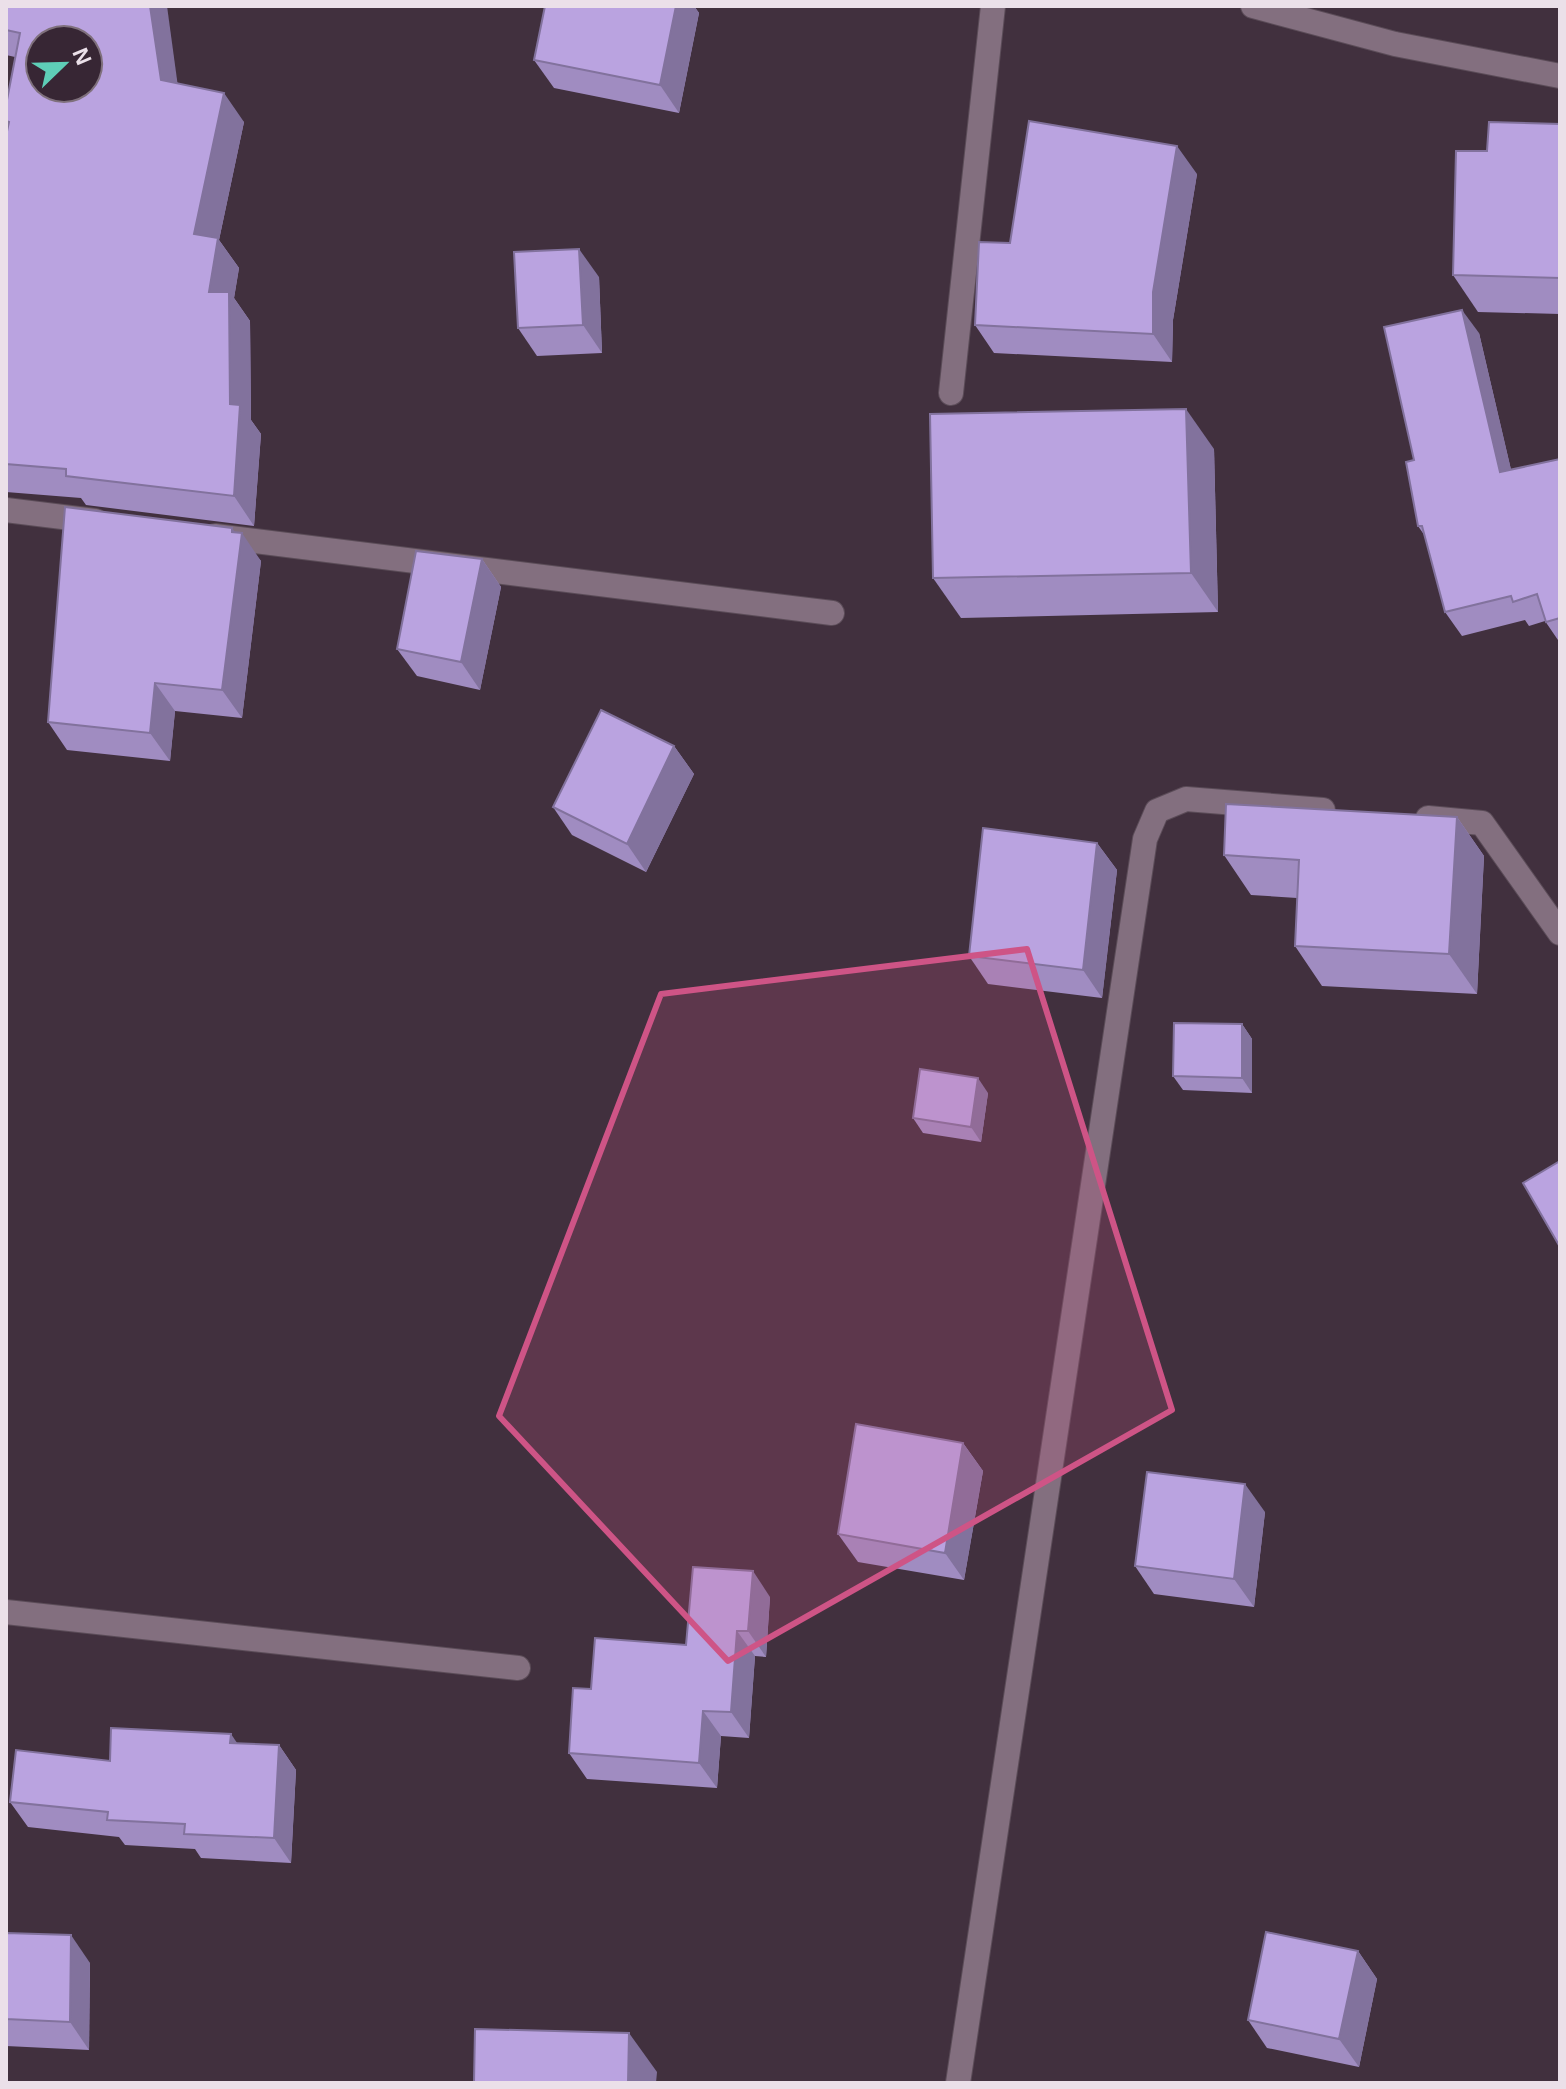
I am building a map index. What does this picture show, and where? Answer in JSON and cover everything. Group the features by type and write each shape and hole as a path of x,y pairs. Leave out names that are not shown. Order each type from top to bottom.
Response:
{"street":[{"path":"951,393 993,6"},
{"path":"1253,6 1395,44 1560,76"},
{"path":"6,510 115,524"},
{"path":"193,533 832,613"},
{"path":"958,2083 1145,839 1157,811 1186,799 1342,812"},
{"path":"1404,817 1482,823 1560,933"},
{"path":"6,1612 518,1668"}],"highlighted area":[{"path":"1027,949 1172,1410 728,1661 499,1416 661,994"}],"building":[{"path":"6,6 150,6 161,80 224,93 194,234 218,238 209,292 229,292 230,404 240,405 234,496 66,476 66,469 6,464 6,136 9,122 6,121 6,105 20,33 6,30"},
{"path":"545,6 676,6 660,85 534,60"},
{"path":"1029,121 1177,146 1153,292 1153,334 975,325 979,242 1010,243"},
{"path":"1489,122 1560,124 1560,278 1453,275 1456,151 1487,151"},
{"path":"579,249 583,325 518,328 514,252"},
{"path":"1462,310 1500,472 1560,459 1560,618 1546,622 1537,594 1513,602 1511,596 1445,612 1422,526 1418,526 1406,462 1414,460 1384,327"},
{"path":"1186,409 1191,573 933,578 930,414"},
{"path":"65,507 232,528 232,532 242,533 222,690 155,683 150,733 48,722"},
{"path":"416,551 482,559 461,662 397,649"},
{"path":"601,710 674,746 627,844 553,807"},
{"path":"1226,804 1457,817 1449,954 1295,946 1299,860 1224,855"},
{"path":"983,828 1097,843 1083,970 969,956"},
{"path":"1174,1023 1242,1024 1242,1078 1173,1076"},
{"path":"920,1069 978,1078 971,1127 913,1118"},
{"path":"1560,1161 1560,1247 1523,1183"},
{"path":"856,1424 963,1443 945,1553 838,1534"},
{"path":"1147,1472 1245,1484 1234,1579 1135,1566"},
{"path":"693,1567 753,1571 748,1631 737,1631 731,1712 703,1711 699,1763 569,1753 573,1688 591,1689 595,1638 686,1645"},
{"path":"111,1728 231,1734 230,1743 279,1745 274,1838 184,1834 185,1824 107,1820 108,1812 10,1802 16,1750 110,1761"},
{"path":"1266,1932 1358,1951 1339,2039 1248,2020"},
{"path":"6,1933 71,1935 70,2022 6,2019"},
{"path":"475,2029 629,2033 628,2083 474,2083"}]}
